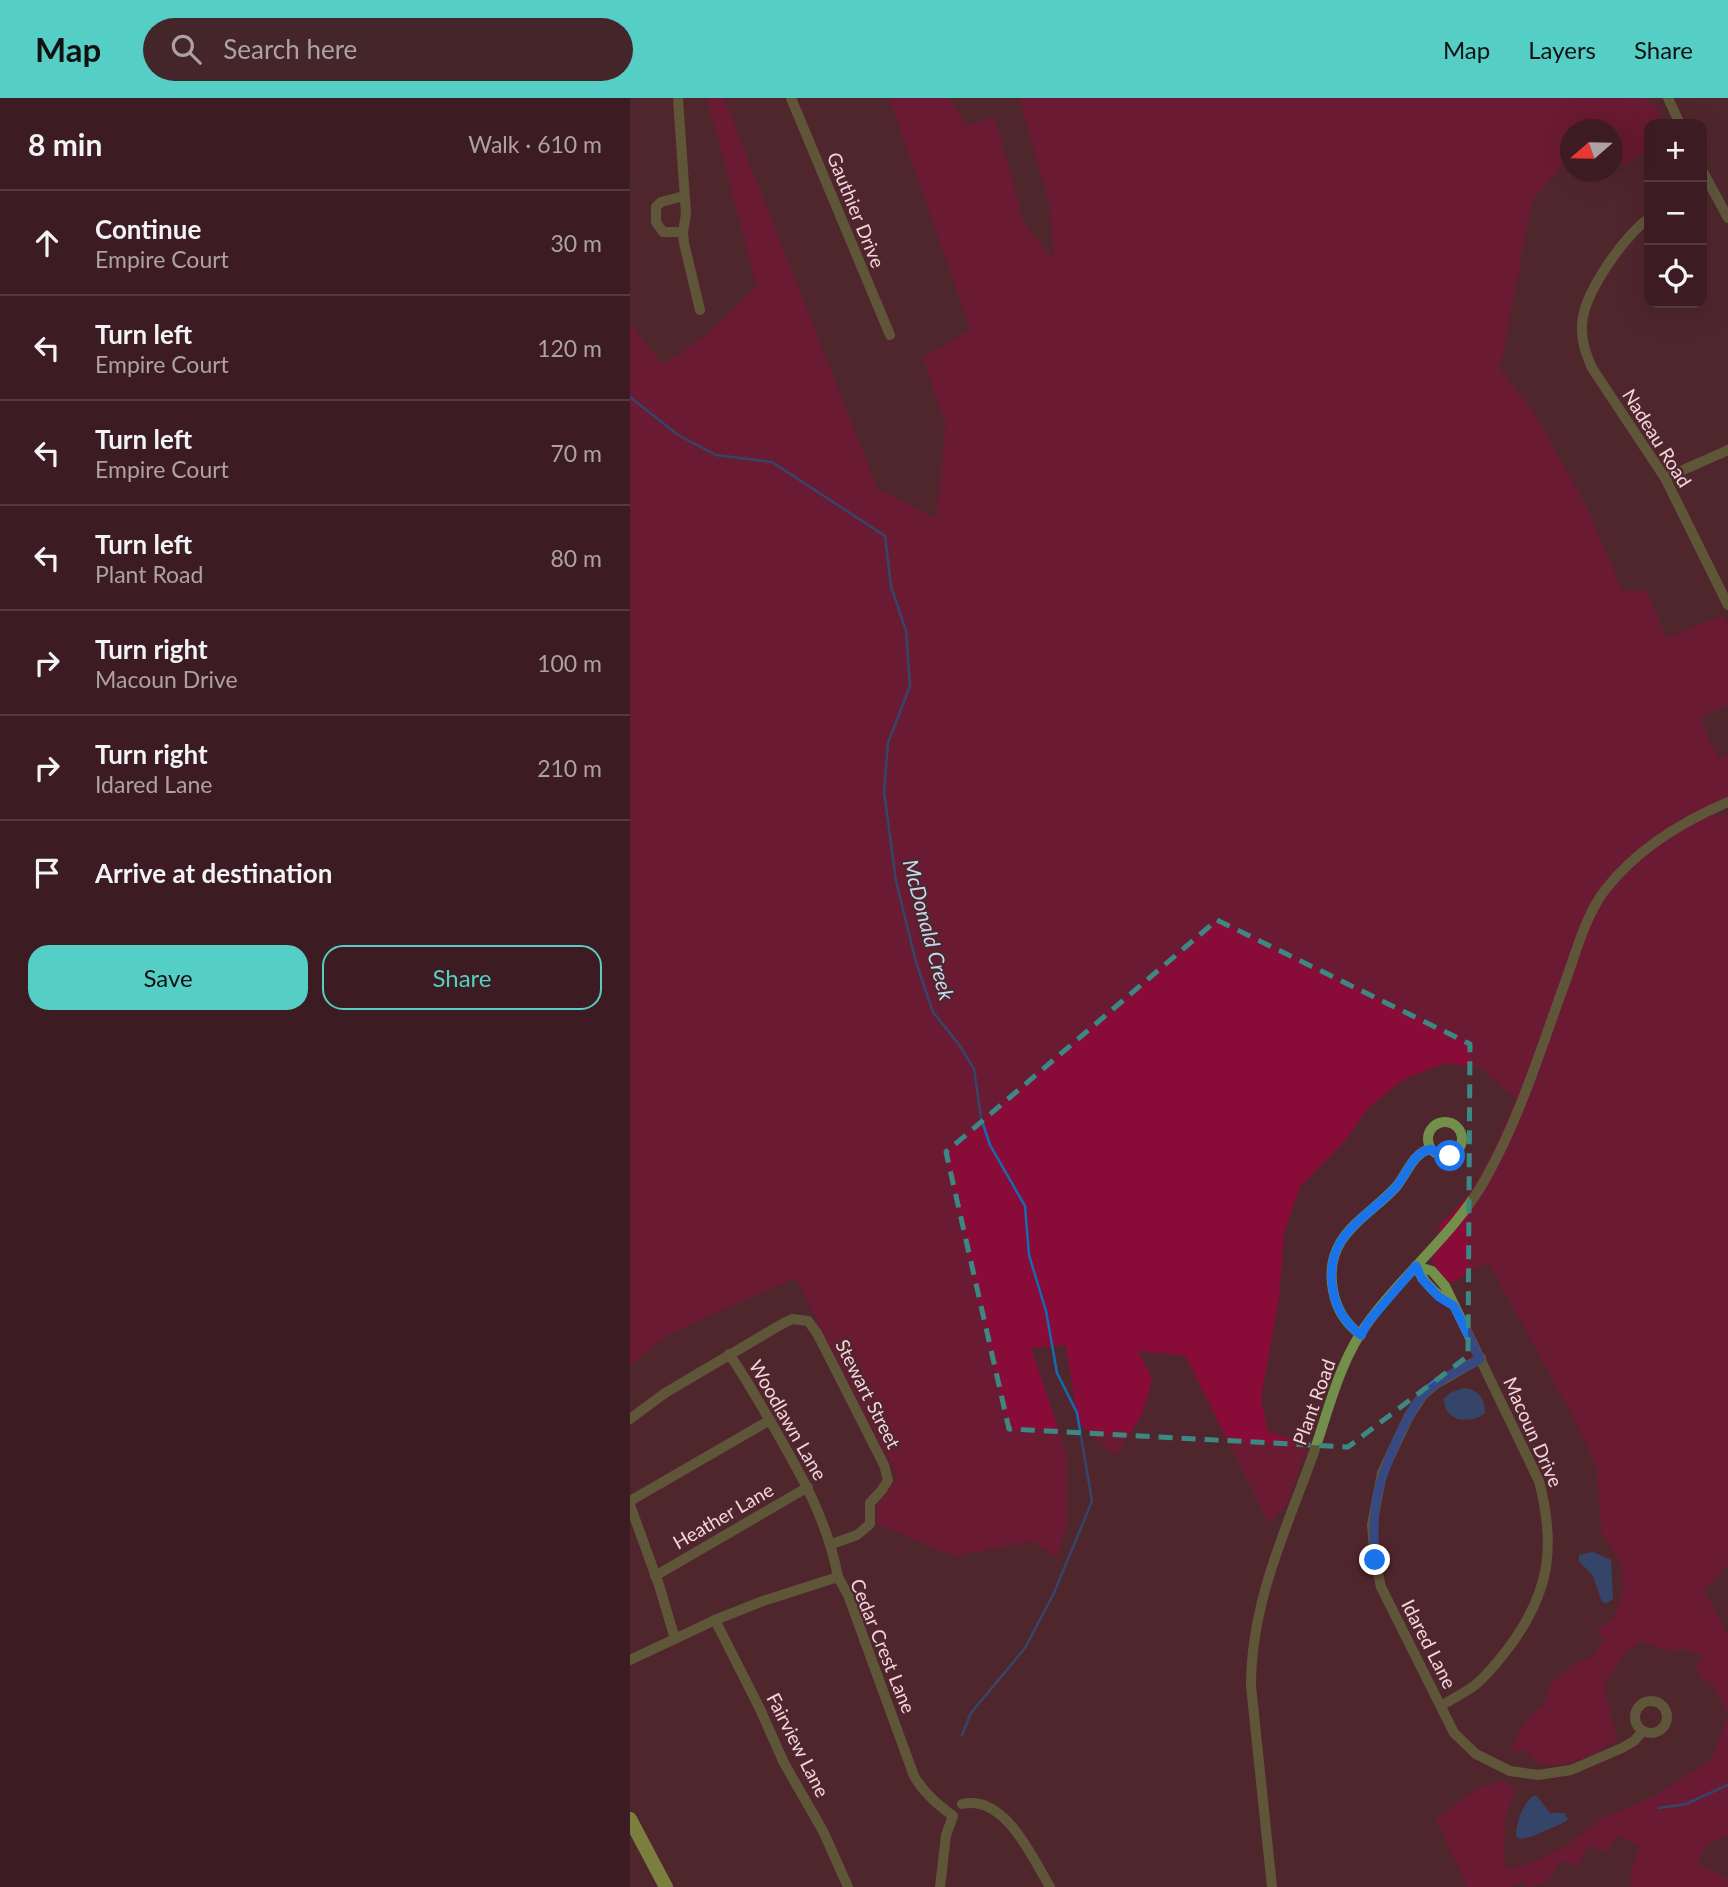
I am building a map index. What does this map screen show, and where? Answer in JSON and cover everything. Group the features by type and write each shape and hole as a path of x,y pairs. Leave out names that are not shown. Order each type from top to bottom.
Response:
{"main road":[{"path":"630,1819 666,1887"}],"street":[{"path":"678,98 685,214 684,243 700,310"},
{"name":"Gauthier Drive","path":"791,98 890,335"},
{"path":"1668,98 1678,119"},
{"path":"1707,191 1728,218"},
{"path":"683,232 663,232 655,213 661,202 684,196"},
{"name":"Nadeau Road","path":"1644,223 1613,259 1585,309 1582,323 1584,351 1592,368 1665,478 1728,606"},
{"path":"1665,478 1728,450"},
{"name":"Plant Road","path":"1272,1887 1251,1686 1251,1653 1263,1596 1311,1461 1330,1398 1347,1358 1368,1322 1465,1209 1485,1180 1516,1117 1585,928 1603,892 1631,860 1692,820 1728,802"},
{"path":"1361,1335 1346,1322 1334,1297 1331,1280 1337,1246 1354,1224 1405,1176 1418,1155 1423,1150 1431,1149"},
{"name":"Macoun Drive","path":"1416,1266 1422,1279 1439,1297 1454,1306 1539,1482 1548,1513 1548,1550 1542,1590 1526,1623 1495,1666 1475,1686 1441,1706"},
{"name":"Stewart Street","path":"729,1354 792,1319 808,1321 817,1332 884,1465 888,1480 870,1503 870,1524 857,1535 832,1544"},
{"name":"Woodlawn Lane","path":"630,1419 665,1393 729,1354 744,1374 808,1487 832,1544 838,1577"},
{"name":"Idared Lane","path":"1480,1359 1436,1384 1423,1395 1409,1416 1382,1472 1372,1525 1381,1587 1454,1733 1476,1754 1510,1771 1538,1775 1571,1770 1622,1748 1634,1741 1643,1731"},
{"path":"675,1639 630,1503 770,1420"},
{"name":"Heather Lane","path":"655,1576 808,1487"},
{"name":"Cedar Crest Lane","path":"630,1660 715,1620 838,1577 848,1595 914,1776 932,1800 953,1816 946,1835 940,1887"},
{"name":"Fairview Lane","path":"715,1620 784,1763 824,1831 848,1887"},
{"path":"962,1804 973,1801 981,1803 1001,1816 1024,1842 1050,1887"}],"highlighted area":[{"path":"1217,920 1470,1044 1468,1356 1348,1447 1009,1429 946,1152"}],"shaded area":[{"path":"707,98 724,98 877,488 936,519 946,426 923,358 971,329 889,98 949,98 966,125 995,118 1024,224 1054,259 1049,201 1019,98 1643,98 1656,106 1660,119 1644,119 1644,152 1624,165 1623,119 1560,119 1560,168 1532,201 1500,369 1535,414 1588,510 1622,590 1646,591 1667,638 1723,615 1728,624 1728,705 1700,718 1718,758 1728,755 1728,802 1712,819 1728,813 1728,1564 1704,1590 1728,1636 1728,1714 1712,1683 1705,1681 1696,1670 1697,1662 1704,1656 1686,1650 1670,1651 1640,1642 1623,1655 1604,1686 1617,1741 1589,1756 1562,1765 1541,1765 1527,1751 1510,1750 1528,1717 1543,1706 1552,1682 1574,1664 1592,1657 1604,1639 1596,1631 1615,1617 1623,1587 1622,1564 1602,1534 1597,1468 1575,1420 1488,1262 1451,1283 1432,1262 1440,1225 1467,1197 1516,1100 1481,1068 1444,1063 1402,1080 1368,1108 1347,1138 1300,1187 1284,1232 1279,1297 1261,1399 1268,1432 1308,1444 1288,1503 1269,1523 1185,1355 1138,1351 1152,1379 1143,1412 1116,1456 1078,1422 1066,1345 1031,1348 1067,1455 1067,1524 1057,1558 1033,1541 954,1556 876,1524 877,1507 898,1477 795,1278 665,1336 630,1366 630,324 663,365 705,336 757,286"},
{"path":"1728,1716 1728,1836 1708,1844 1697,1863 1726,1878 1728,1887 1630,1887 1631,1870 1639,1845 1616,1836 1607,1852 1589,1846 1577,1867 1563,1861 1557,1864 1550,1878 1538,1886 1527,1887 1524,1881 1511,1887 1467,1887 1436,1819 1479,1787 1504,1781 1515,1790 1505,1818 1504,1861 1508,1869 1563,1848 1602,1818 1651,1798 1711,1760"}],"water":[{"path":"1463,1388 1480,1395 1485,1413 1465,1420 1448,1413 1444,1399 1450,1393"},
{"path":"1593,1552 1611,1560 1613,1599 1607,1603 1602,1602 1593,1576 1579,1561 1579,1555"},
{"path":"1533,1796 1537,1796 1550,1813 1564,1813 1568,1819 1531,1837 1519,1839 1516,1835 1519,1819"}],"waterway":[{"name":"McDonald Creek","path":"630,397 678,435 716,455 772,462 885,536 891,586 906,631 910,686 888,743 884,791 896,881 916,962 933,1012 974,1069 981,1118 990,1145 1025,1206 1029,1255 1046,1311 1057,1373 1077,1413 1092,1501 1054,1593 1025,1648 971,1713 962,1735"},
{"path":"1659,1808 1686,1804 1728,1785"}],"route":[{"path":"1375,1560 1372,1525 1382,1472 1409,1416 1423,1395 1436,1384 1480,1359 1454,1306 1439,1297 1422,1279 1416,1266 1368,1322 1361,1335 1346,1322 1334,1297 1332,1265 1337,1246 1344,1236 1393,1190 1423,1150 1431,1149 1439,1155 1450,1156"}]}
